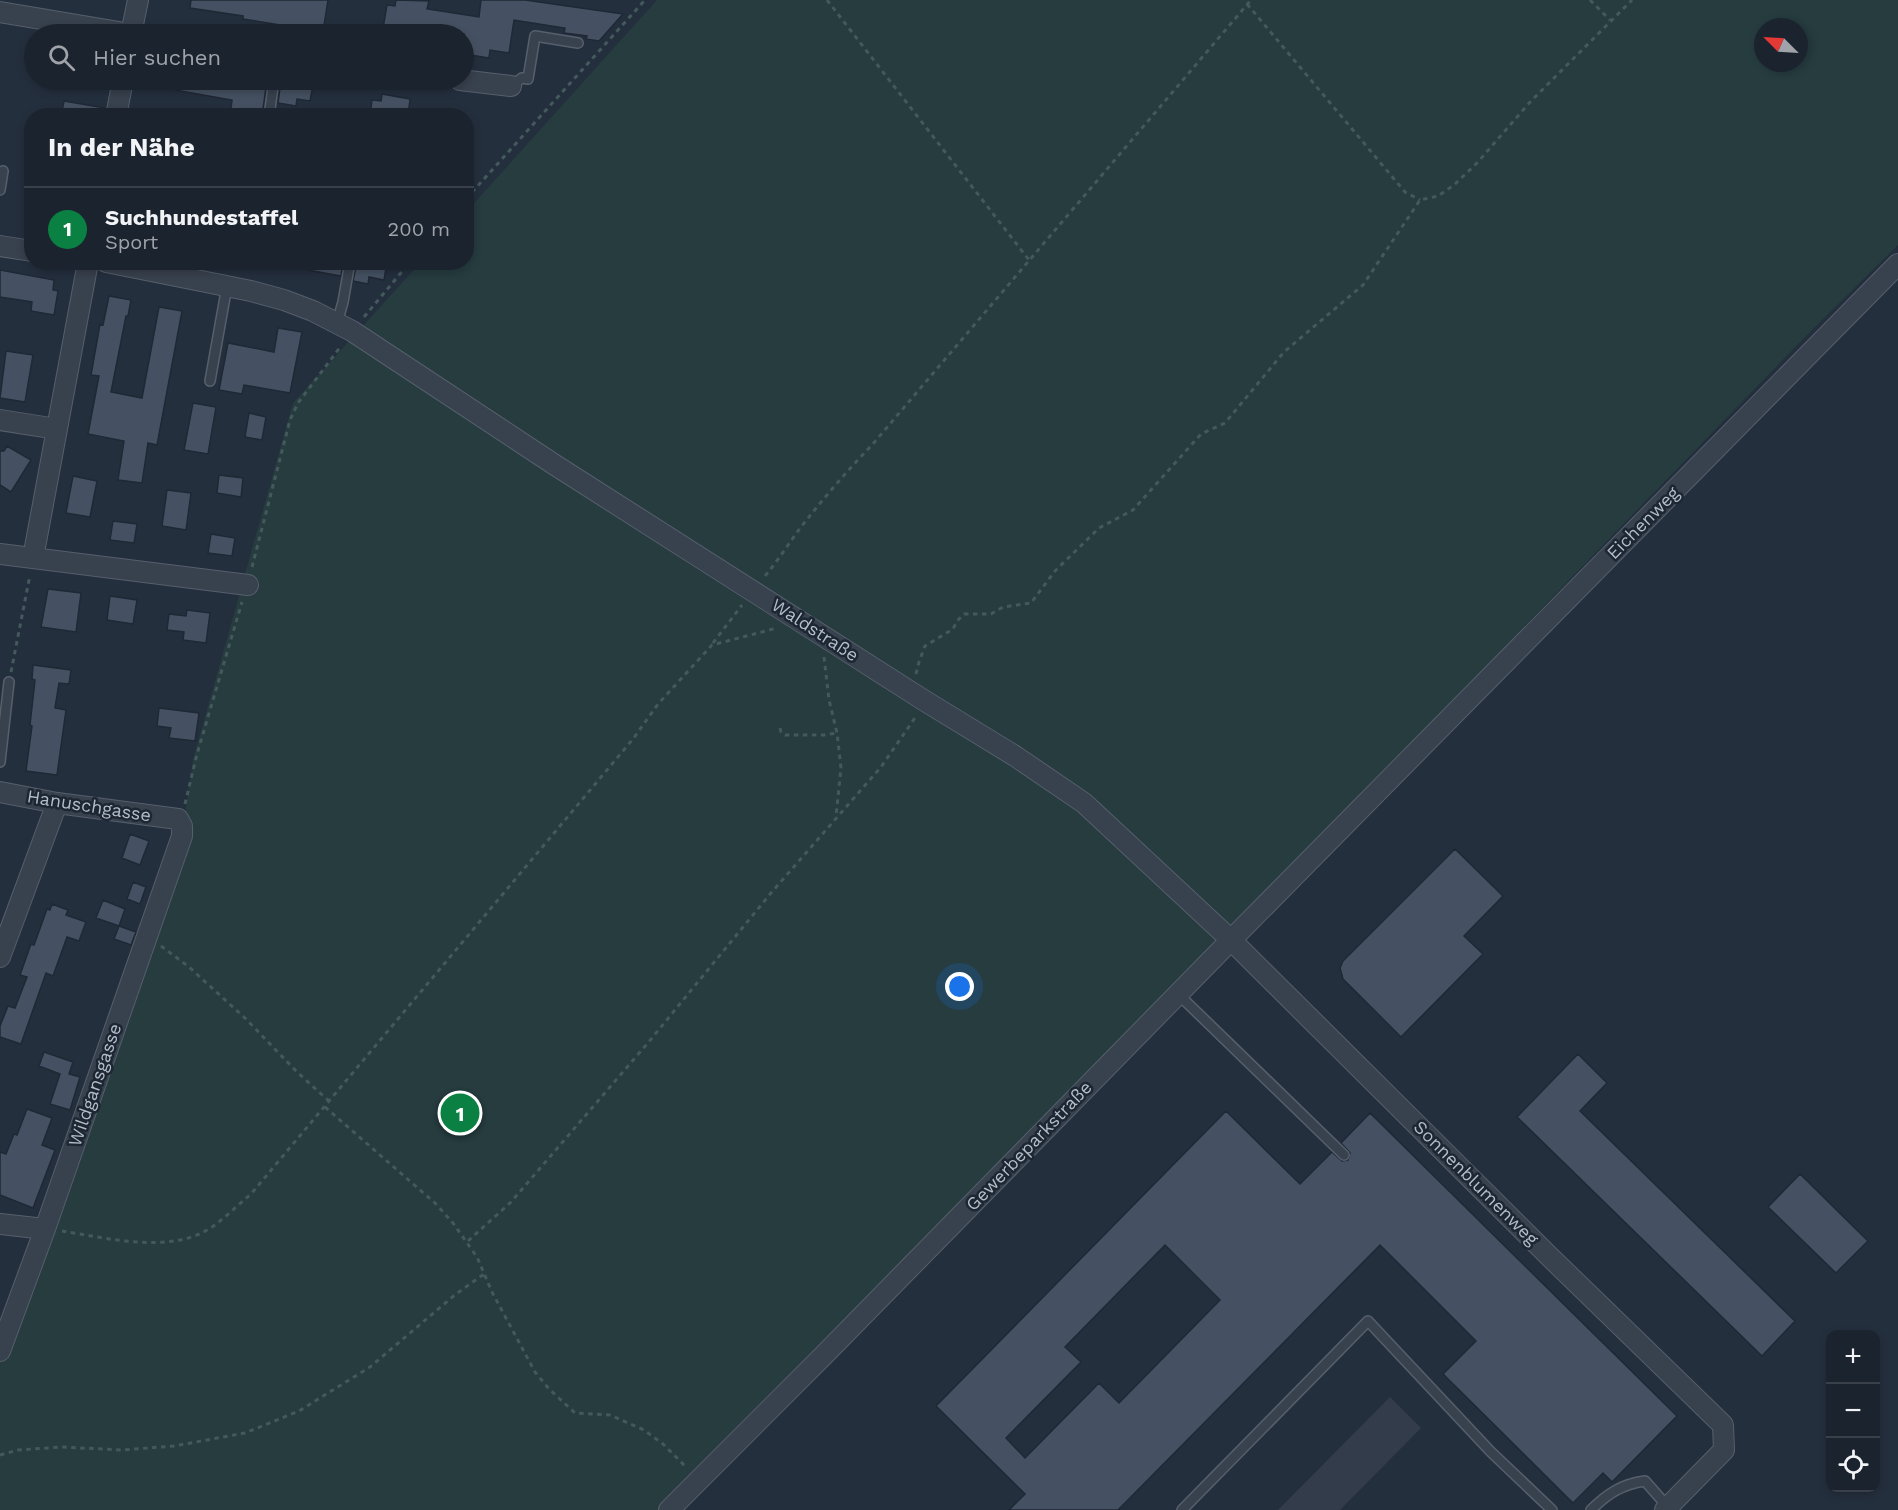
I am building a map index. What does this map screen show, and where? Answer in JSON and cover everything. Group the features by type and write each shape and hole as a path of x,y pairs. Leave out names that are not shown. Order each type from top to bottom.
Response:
{"street":[{"path":"133,24 138,0"},
{"path":"0,12 71,24"},
{"path":"474,82 511,87"},
{"path":"118,108 121,90"},
{"path":"0,246 24,250"},
{"name":"Eichenweg","path":"1388,781 1898,264"},
{"path":"33,558 87,270"},
{"name":"Waldstraße","path":"146,270 284,300 314,311 379,347 555,465 1015,756 1084,803 1230,940"},
{"path":"0,420 57,429"},
{"path":"0,554 248,585"},
{"name":"Gewerbeparkstraße","path":"669,1510 1388,781"},
{"name":"Hanuschgasse","path":"0,792 57,803 178,819"},
{"path":"0,957 57,803"},
{"name":"Wildgansgasse","path":"0,1350 45,1229 182,836 182,826 178,819"},
{"name":"Sonnenblumenweg","path":"1230,940 1723,1425 1724,1450 1667,1508"},
{"path":"0,1224 45,1229"}],"lane":[{"path":"511,87 522,78 528,79 535,36 578,43"},
{"path":"270,108 273,90"},
{"path":"0,190 3,171"},
{"path":"345,327 343,302 349,270"},
{"path":"210,381 227,286"},
{"path":"0,762 9,682"},
{"path":"1178,994 1344,1155"},
{"path":"1182,1510 1368,1321 1491,1452 1552,1510"},
{"path":"1591,1510 1606,1494 1636,1482 1645,1481 1667,1508"}],"path":[{"path":"474,190 645,0"},
{"path":"827,0 1029,260"},
{"path":"45,1229 148,1243 181,1240 210,1228 251,1194 633,739 658,704 712,645 836,485 872,446 1251,0"},
{"path":"1590,0 1610,21"},
{"path":"1248,4 1405,192 1420,200 1438,196 1454,185 1531,101 1632,0"},
{"path":"468,1241 511,1202 551,1157 771,893 881,767 900,742 917,695 916,677 925,646 953,629 964,614 991,614 1003,607 1031,603 1055,571 1099,528 1133,510 1201,434 1226,423 1284,352 1363,285 1420,200"},
{"path":"178,819 185,804 197,754 248,585 290,420 345,327 402,270"},
{"path":"9,682 33,558"},
{"path":"712,645 803,622"},
{"path":"828,637 824,654 829,700 837,733 841,768 836,818"},
{"path":"780,728 785,735 837,733"},
{"path":"147,937 189,967 246,1019 297,1072 329,1101"},
{"path":"324,1107 435,1203 468,1241 492,1292 535,1372 562,1401 575,1413 610,1415 644,1430 679,1459 697,1481"},
{"path":"0,1455 18,1450 62,1447 122,1450 174,1446 245,1432 299,1411 370,1367 456,1294 484,1274"}],"shaded area":[{"path":"1390,1397 1421,1428 1340,1510 1278,1510"}],"green space":[{"path":"657,0 1898,0 1898,245 1803,339 1387,768 659,1510 0,1510 0,1332 184,822 193,760 293,403 414,270 474,270 474,203"}],"building":[{"path":"191,0 328,0 324,24 274,24 243,19 243,16 190,8"},
{"path":"396,0 429,1 427,9 479,17 481,0 525,0 623,14 599,41 586,39 587,36 564,33 565,28 514,20 509,53 490,50 489,58 474,56 474,24 384,24 387,5 395,6"},
{"path":"175,90 266,90 263,108 231,108 232,100"},
{"path":"280,90 312,90 310,101 297,99 296,106 278,103"},
{"path":"382,94 410,99 409,108 371,108 372,100 381,101"},
{"path":"64,101 105,108 63,108"},
{"path":"0,270 54,280 53,290 58,291 54,315 31,311 32,302 0,297"},
{"path":"308,270 342,270 341,276"},
{"path":"355,270 386,270 384,280 369,277 368,284 353,281"},
{"path":"109,296 131,300 111,392 142,398 159,307 182,311 157,445 148,443 142,483 118,480 124,441 88,434 99,376 91,375 100,324 103,325"},
{"path":"278,328 302,332 290,393 244,385 242,394 219,390 228,343 274,352"},
{"path":"6,351 33,355 25,402 0,398"},
{"path":"193,403 216,407 208,454 184,450"},
{"path":"249,413 266,417 262,440 245,437"},
{"path":"7,446 31,460 11,492 0,485 0,451 4,451"},
{"path":"219,475 243,478 241,497 217,493"},
{"path":"73,476 97,481 90,517 66,513"},
{"path":"167,490 191,493 186,530 162,526"},
{"path":"113,521 137,524 134,543 110,540"},
{"path":"211,534 235,538 232,556 208,553"},
{"path":"48,589 81,593 76,632 41,627"},
{"path":"110,596 137,600 133,624 107,620"},
{"path":"187,610 210,613 206,643 183,640 184,632 167,630 169,614 186,616"},
{"path":"33,665 71,670 69,684 59,683 55,708 66,710 57,775 26,771 32,726 30,725 35,680 32,679"},
{"path":"159,708 199,713 195,741 169,738 171,728 157,726"},
{"path":"130,834 149,841 140,865 122,858"},
{"path":"1455,849 1503,896 1464,936 1483,954 1401,1037 1343,979 1340,968 1343,961"},
{"path":"133,882 146,887 140,904 127,899"},
{"path":"103,900 125,909 119,926 96,918"},
{"path":"52,904 68,910 66,915 86,922 79,941 67,937 53,976 46,973 21,1044 0,1037 0,1026 8,1006 15,1008 27,977 20,975 31,944 34,945 47,909 50,910"},
{"path":"119,926 136,932 131,945 114,939"},
{"path":"44,1052 73,1062 69,1074 80,1077 70,1110 50,1104 60,1074 39,1066"},
{"path":"1578,1054 1607,1083 1580,1111 1795,1321 1762,1356 1517,1117"},
{"path":"27,1109 52,1118 42,1145 55,1150 33,1208 0,1195 0,1152 6,1154 14,1134 17,1135"},
{"path":"1226,1111 1300,1184 1332,1152 1342,1161 1348,1160 1350,1153 1341,1143 1370,1113 1677,1416 1612,1482 1603,1473 1573,1503 1443,1374 1476,1341 1380,1245 1118,1510 1009,1510 1025,1494 936,1406","holes":["1165,1245 1220,1300 1119,1403 1099,1383 1025,1458 1006,1438 1081,1362 1065,1347"]},
{"path":"1800,1174 1868,1241 1836,1273 1768,1207"}],"place":[{"name":"Suchhundestaffel","path":"460,1113"}]}
